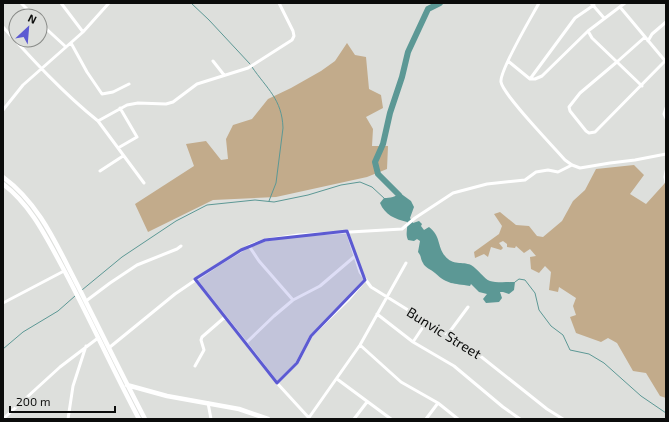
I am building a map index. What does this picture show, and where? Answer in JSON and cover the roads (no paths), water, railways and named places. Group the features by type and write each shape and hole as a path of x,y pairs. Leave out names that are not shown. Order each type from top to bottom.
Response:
{"main road":[{"path":"3,177 28,200 47,226 98,338 139,419"},
{"path":"3,184 30,211 48,239 64,272 86,301 145,419"},
{"path":"122,387 128,385 167,396 239,409 268,419"}],"street":[{"path":"61,3 83,32"},
{"path":"3,110 19,89 83,32 110,3"},
{"path":"98,121 127,105 138,103 166,104 173,102 197,84 248,68 257,63 292,40 294,36 279,3"},
{"path":"539,3 508,61 501,78 501,83 506,92 565,160 572,165 580,168 666,154"},
{"path":"508,61 530,79 535,79 542,76 588,31 625,3"},
{"path":"530,79 575,18 592,4 604,18"},
{"path":"620,7 666,62 596,132 589,133 570,111 569,107 580,93 645,37"},
{"path":"648,40 652,34 666,22"},
{"path":"3,27 76,103 98,121 144,183"},
{"path":"48,30 66,47"},
{"path":"588,31 592,38 618,61 642,86"},
{"path":"71,43 87,72 102,94 113,92 129,84"},
{"path":"213,61 224,75"},
{"path":"118,148 137,137 120,108"},
{"path":"666,108 664,114 666,118"},
{"path":"100,172 123,156"},
{"path":"110,347 195,280 249,246 265,240 286,236 347,231 402,229 415,218 453,193 487,184 525,180 536,172 548,170 558,172 572,165"},
{"path":"666,171 666,182"},
{"name":"Bunvic Street","path":"347,231 354,257 365,280 371,287 483,357 542,405 563,419"},
{"path":"86,301 137,265 181,246"},
{"path":"249,246 259,261 293,300"},
{"path":"246,343 293,300 320,286 354,257"},
{"path":"195,280 276,383 308,418 360,345 406,263"},
{"path":"3,303 64,272"},
{"path":"276,383 297,363 305,346 314,333 348,300 365,280"},
{"path":"448,334 468,307"},
{"path":"377,314 413,342 450,363 503,407 520,419"},
{"path":"195,366 204,350 201,340 202,337 225,317"},
{"path":"413,342 426,321"},
{"path":"3,419 40,383 98,338"},
{"path":"360,345 401,382 438,403 458,419"},
{"path":"68,419 73,386 86,346"},
{"path":"337,379 390,419"},
{"path":"354,419 367,402"},
{"path":"208,403 210,419"},
{"path":"426,419 438,403"},
{"path":"553,419 557,415"}],"water":[{"path":"400,193 411,201 414,207 410,218 413,223 419,221 424,230 429,227 433,230 441,249 448,259 454,262 471,265 490,281 515,282 514,290 509,294 500,292 502,298 499,302 486,303 483,299 487,294 479,292 471,284 470,286 447,282 425,266 418,252 420,241 417,239 414,241 408,240 407,222 391,216 385,211 380,203 384,198 393,197"}],"waterway":[{"path":"191,3 250,64"},
{"path":"399,195 378,174 375,162 383,144 390,113 402,77 408,52 428,9 440,3"},
{"path":"252,67 273,95 280,109 282,118 283,128 276,183 269,201"},
{"path":"82,290 122,257 176,221 207,205 255,200 274,202 308,195 341,185 360,182 372,187 385,199"},
{"path":"515,282 519,279 525,280 535,293 539,310 551,326 563,335 570,350 589,354 604,363 641,396 666,413"},
{"path":"3,349 23,332 58,311 75,296"}]}
